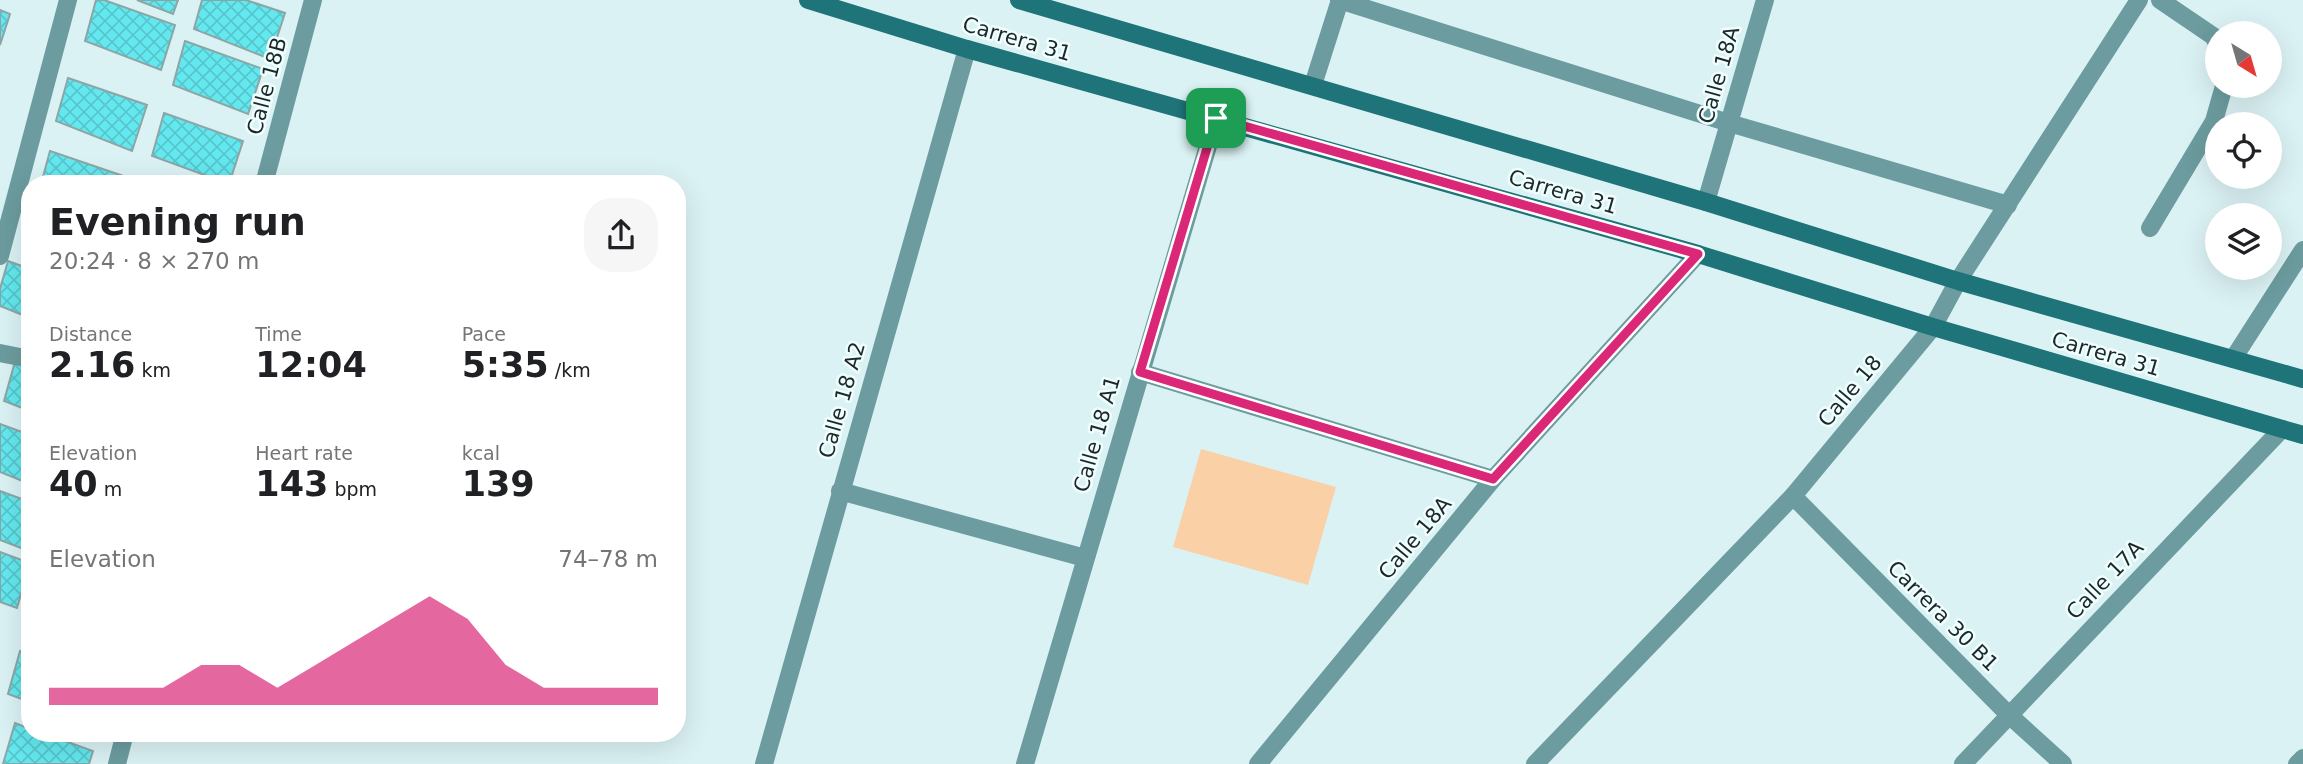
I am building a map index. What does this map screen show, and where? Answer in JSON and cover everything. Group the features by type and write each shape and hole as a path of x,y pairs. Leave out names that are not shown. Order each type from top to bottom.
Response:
{"main road":[{"name":"Carrera 31","path":"808,0 967,49 1698,254 1933,327 2303,435"},
{"name":"Carrera 31","path":"1019,0 1706,202 1958,281 2303,379"}],"street":[{"path":"22,175 68,0"},
{"name":"Calle 18B","path":"266,175 313,0"},
{"path":"1313,85 1339,0 1729,123 2008,205"},
{"name":"Calle 18A","path":"1706,202 1765,0"},
{"name":"Calle 18","path":"1535,764 1793,496 1933,327 1958,281 2139,0"},
{"path":"2160,0 2205,31"},
{"name":"Calle 18 A2","path":"764,764 967,49"},
{"path":"2150,228 2214,121 2221,98"},
{"name":"Calle 18 A1","path":"1025,764 1216,118"},
{"path":"0,256 21,177"},
{"path":"2233,359 2303,250"},
{"name":"Calle 18A","path":"1258,764 1493,479 1698,254"},
{"path":"0,353 21,357"},
{"path":"1140,372 1493,479"},
{"name":"Calle 17A","path":"1963,764 2282,429"},
{"path":"840,491 1085,558"},
{"name":"Carrera 30 B1","path":"1793,496 2008,714 2063,764"},
{"path":"117,764 123,742"},
{"path":"2297,764 2303,758"}],"shaded area":[{"path":"1201,449 1336,487 1308,585 1173,547"}],"building":[{"path":"96,0 104,0 175,25 161,70 85,41"},
{"path":"137,0 178,0 173,14"},
{"path":"202,0 246,0 285,13 270,59 194,29"},
{"path":"0,10 10,14 0,45"},
{"path":"185,41 263,69 248,114 173,85"},
{"path":"68,78 147,105 132,151 56,121"},
{"path":"164,113 243,141 232,175 204,175 152,156"},
{"path":"50,151 120,175 43,175"},
{"path":"8,261 21,266 21,314 0,306 0,289"},
{"path":"16,358 21,360 21,408 4,401"},
{"path":"0,424 21,432 21,480 0,472"},
{"path":"0,491 21,499 21,548 0,540"},
{"path":"0,552 21,560 21,594 17,608 0,602"},
{"path":"20,651 21,699 8,694"},
{"path":"15,723 21,725 21,742 68,742 93,751 89,764 3,764"}],"route":[{"path":"1216,118 1698,254 1493,479 1140,372 1216,118"}]}
